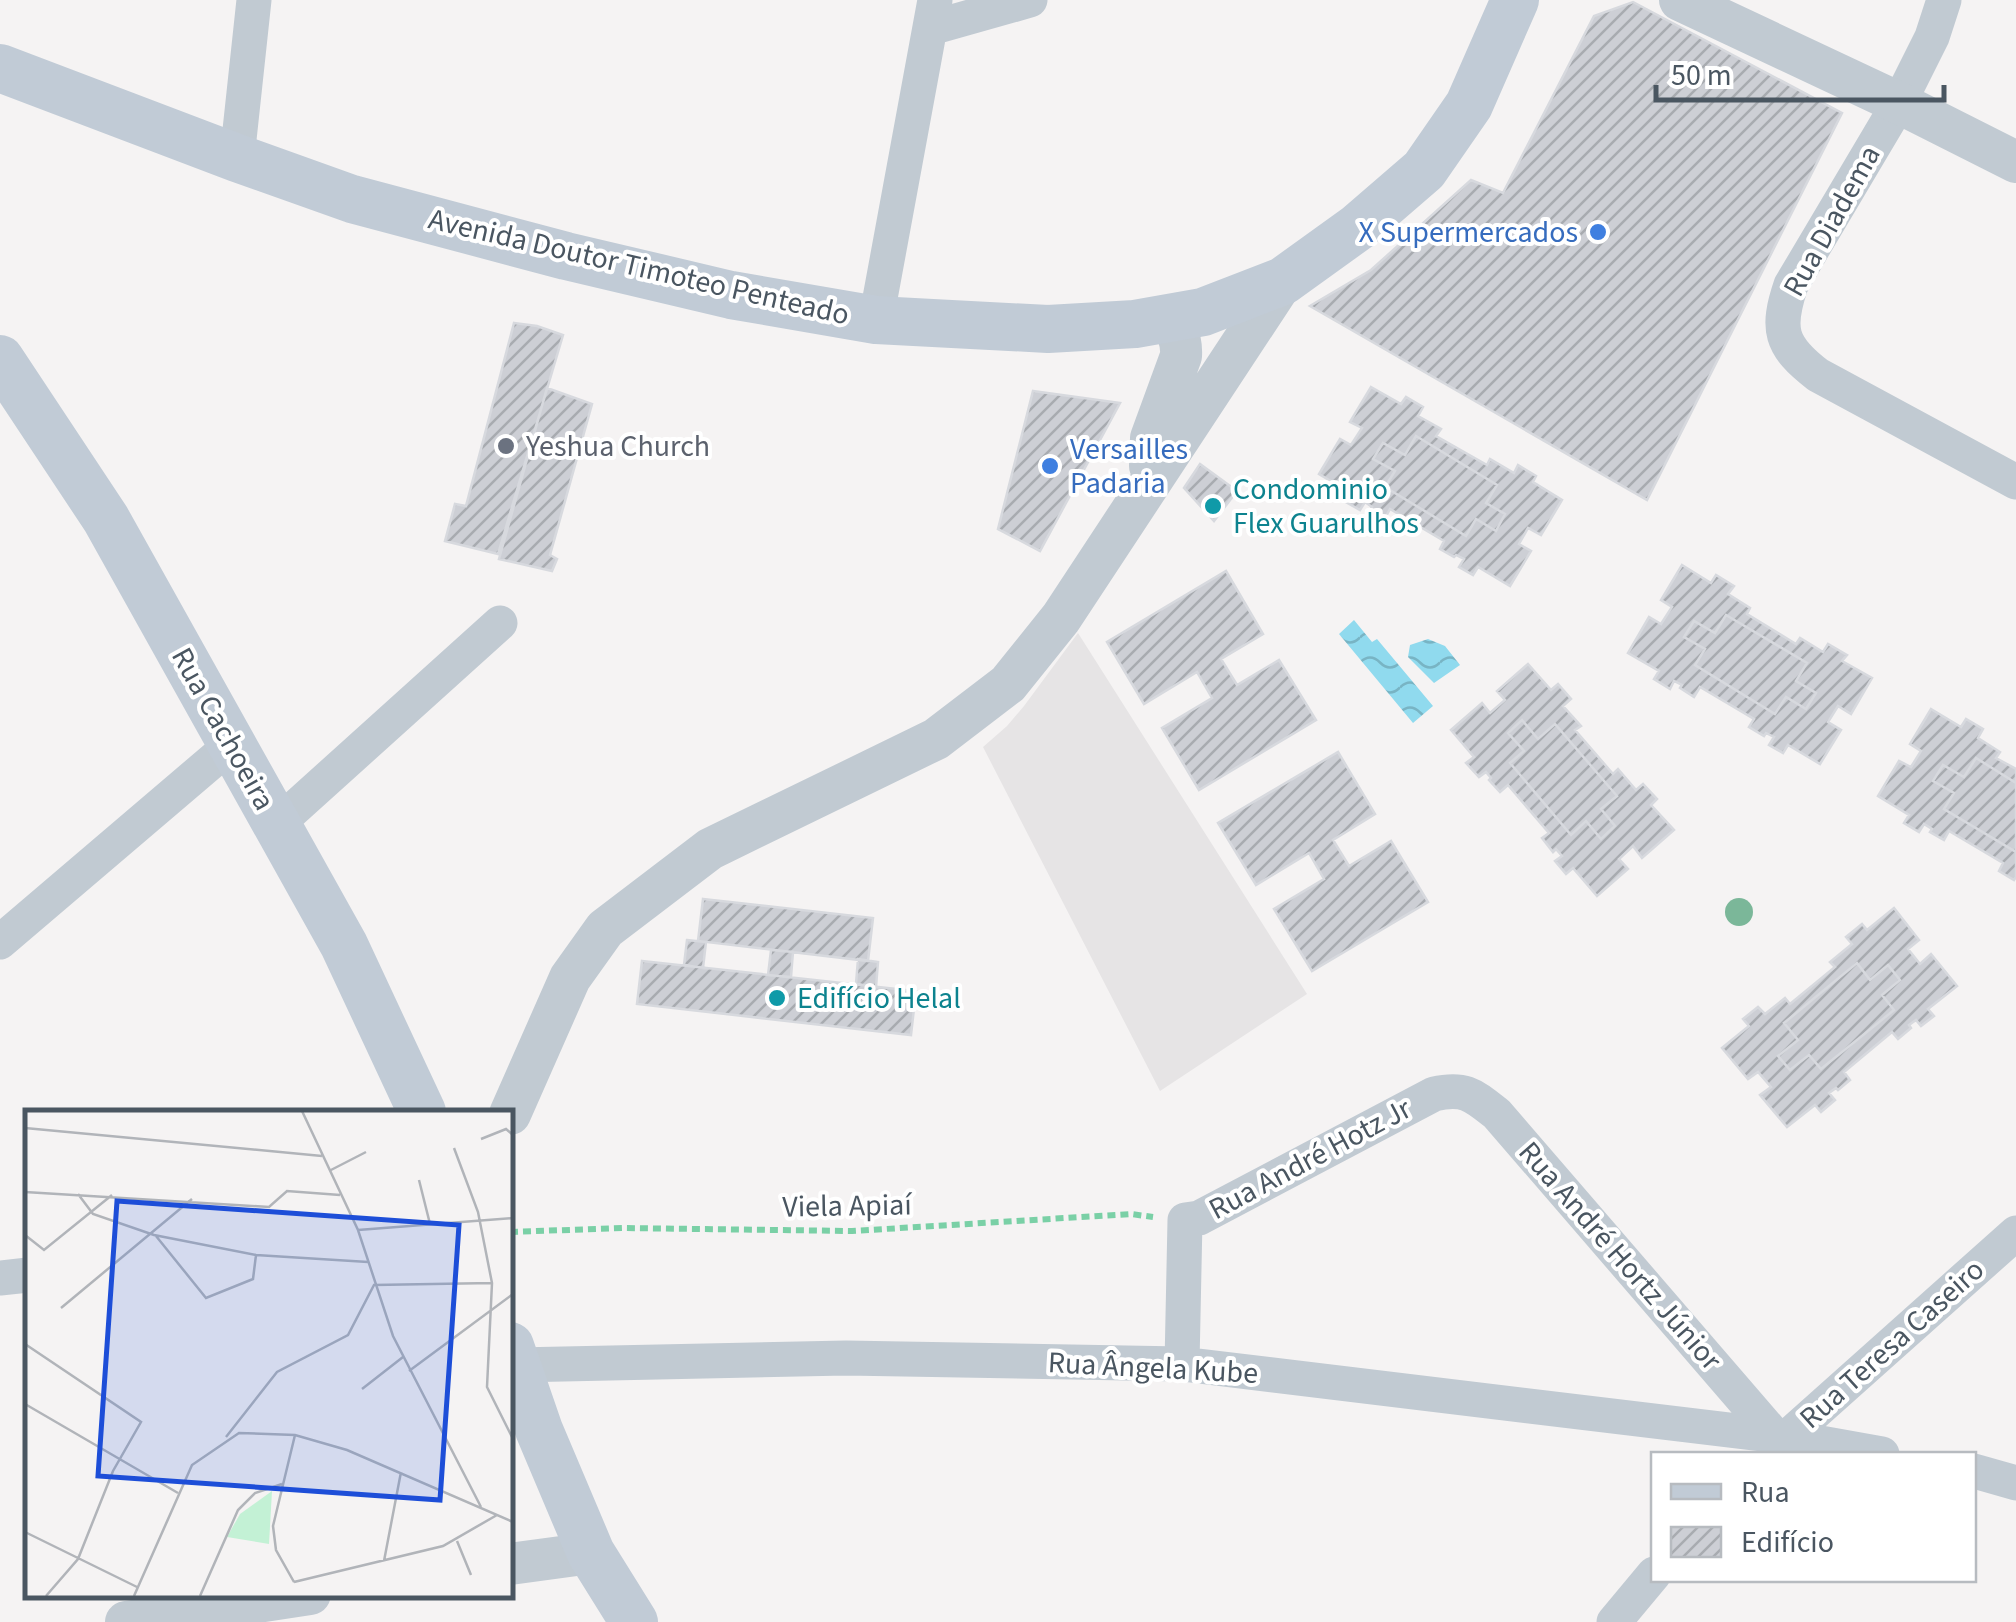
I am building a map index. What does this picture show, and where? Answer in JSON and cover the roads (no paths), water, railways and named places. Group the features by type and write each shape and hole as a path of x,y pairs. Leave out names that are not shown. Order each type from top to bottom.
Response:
{"main road":[{"name":"Avenida Doutor Timoteo Penteado","path":"0,68 352,199 566,256 731,294 876,320 1048,329 1135,324 1203,312 1283,281 1358,226 1424,170 1469,106 1514,0"},
{"name":"Rua Cachoeira","path":"0,359 106,519 344,945 421,1110"},
{"path":"513,1356 591,1552 634,1622"}],"street":[{"path":"236,158 254,0"},
{"path":"876,320 933,14 1030,0"},
{"path":"1680,0 2016,162"},
{"name":"Rua Diadema","path":"1944,0 1932,37 1899,103 1791,285 1782,312 1784,336 1796,358 1818,375 2016,482"},
{"path":"512,1110 570,978 606,929 710,850 936,739 1008,684 1061,618 1283,281"},
{"path":"1149,482 1151,438 1181,348 1178,333 1164,319"},
{"path":"276,825 500,623"},
{"path":"0,942 231,746"},
{"name":"Rua André Hotz Jr","path":"1182,1364 1184,1220 1199,1218 1434,1094 1456,1089"},
{"name":"Rua André Hortz Júnior","path":"1456,1089 1477,1098 1497,1114 1776,1442"},
{"name":"Rua Teresa Caseiro","path":"1776,1442 2016,1233"},
{"path":"0,1278 25,1275"},
{"name":"Rua Ângela Kube","path":"513,1356 1182,1364 1864,1452"},
{"path":"1976,1472 2016,1482"},
{"path":"512,1564 591,1552"},
{"path":"1614,1622 1651,1578"},
{"path":"126,1622 171,1619 293,1597"}],"water":[{"path":"1354,620 1372,642 1377,639 1433,706 1413,723 1339,634"},
{"path":"1428,639 1445,646 1460,665 1434,683 1408,657 1410,645"}],"place":[{"name":"X Supermercados","path":"1598,232"},
{"name":"Yeshua Church","path":"506,446"},
{"name":"Versailles Padaria","path":"1050,466"},
{"name":"Condominio Flex Guarulhos","path":"1213,506"},
{"name":"Edifício Helal","path":"777,998"}]}
